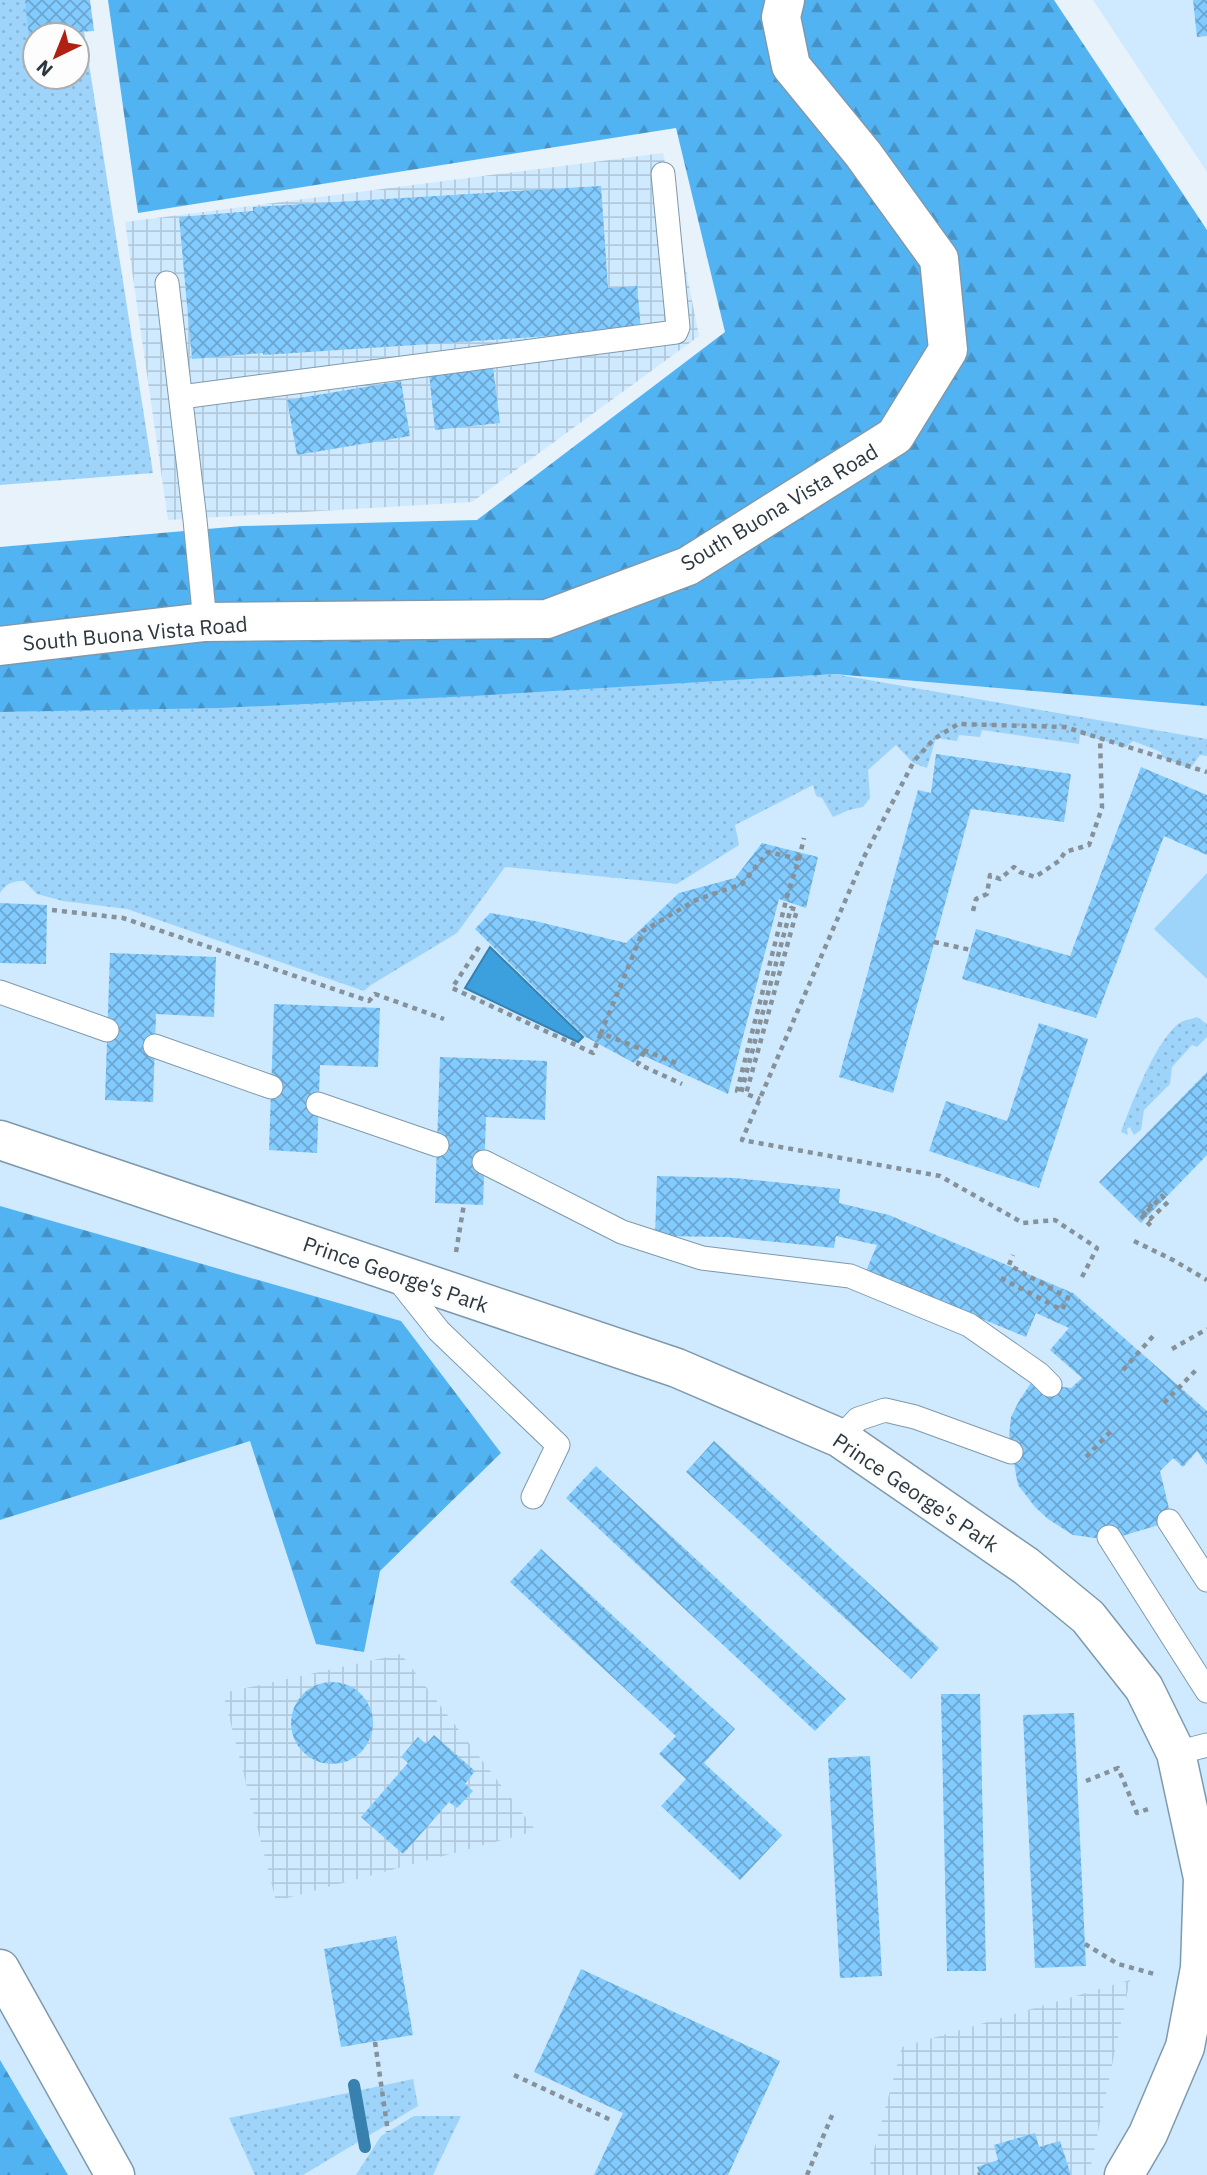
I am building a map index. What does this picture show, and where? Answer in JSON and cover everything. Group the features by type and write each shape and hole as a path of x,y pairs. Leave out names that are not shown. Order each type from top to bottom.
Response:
{"street":[{"name":"South Buona Vista Road","path":"0,646 205,622 547,619 688,566 895,436 948,350 939,259 863,154 790,66 781,18 786,0"},
{"name":"Prince George's Park","path":"0,1140 677,1368 840,1437 1026,1566 1088,1617 1192,1749 1203,1878 1200,1968 1185,2047 1148,2134 1124,2175"},
{"path":"0,1969 115,2175"}],"lane":[{"path":"181,397 676,332 678,327 663,174"},
{"path":"167,283 205,622"},
{"path":"0,992 107,1030"},
{"path":"155,1046 271,1087"},
{"path":"318,1104 437,1145"},
{"path":"484,1162 622,1231 702,1258 850,1276 969,1325 1039,1374 1050,1385"},
{"path":"394,1274 439,1331 558,1445 533,1497"},
{"path":"840,1437 858,1419 885,1410 915,1416 1011,1452"},
{"path":"1170,1521 1207,1580"},
{"path":"1109,1537 1207,1691"}],"path":[{"path":"1082,1277 1097,1248 1055,1220 1023,1223 940,1176 742,1140 865,855 914,761 934,739 958,724 1065,727 1207,772"},
{"path":"973,912 976,899 987,894 990,875 1000,879 1014,867 1035,877 1059,861 1065,852 1089,845 1102,808 1100,738"},
{"path":"760,1098 746,1094 797,910 791,908 741,1093 737,1091 804,838"},
{"path":"479,947 452,988 593,1053 643,931 696,900 742,884 768,852 799,859"},
{"path":"52,910 123,918 369,1000 375,994 444,1019"},
{"path":"934,942 971,950"},
{"path":"601,1033 676,1063"},
{"path":"644,1052 638,1064 682,1084"},
{"path":"1152,1204 1144,1213 1150,1219 1167,1202 1162,1196 1148,1210 1142,1217 1153,1228"},
{"path":"454,1264 464,1204"},
{"path":"1134,1241 1207,1280"},
{"path":"1001,1278 1062,1310 1068,1297 1009,1265 1013,1255"},
{"path":"1172,1349 1207,1329"},
{"path":"1123,1370 1155,1334"},
{"path":"1164,1403 1197,1369"},
{"path":"1086,1457 1114,1428"},
{"path":"1086,1781 1118,1768 1137,1813"},
{"path":"1085,1944 1118,1964"},
{"path":"375,2042 388,2132"},
{"path":"514,2075 613,2121"},
{"path":"807,2175 833,2113"}],"shaded area":[{"path":"0,0 79,0 82,21 21,21 21,91 91,91 91,77 153,473 0,485"},
{"path":"1093,0 1207,0 1207,172"},
{"path":"663,153 699,336 472,502 168,520 125,222"},
{"path":"834,674 1207,706 1207,2175 0,2175 0,712 128,710"},
{"path":"834,674 1207,739 1207,756 1200,755 1190,769 1162,757 1161,752 1133,741 1126,747 1080,734 1079,744 982,730 980,737 959,735 957,741 936,738 927,768 913,763 896,745 868,770 870,798 863,807 833,817 822,798 816,796 813,785 735,825 739,845 677,884 505,867 457,933 364,991 127,909 63,901 37,894 24,881 10,883 0,893 0,712 313,702"},
{"path":"1207,873 1207,979 1154,929"},
{"path":"490,947 583,1037 578,1042 465,988"},
{"path":"1197,1017 1207,1024 1207,1037 1197,1047 1192,1045 1172,1067 1170,1084 1144,1110 1141,1130 1134,1135 1130,1127 1127,1129 1128,1135 1121,1132 1146,1072 1163,1042 1181,1022"},
{"path":"401,1654 536,1831 276,1901 223,1693"},
{"path":"1130,1980 1089,2175 867,2175 902,2047"},
{"path":"413,2079 418,2106 303,2175 255,2175 229,2118"},
{"path":"414,2116 461,2116 433,2175 356,2175 381,2136"}],"green space":[{"path":"108,0 1054,0 1207,230 1207,706 834,674 220,708 0,712 0,547 242,526 477,520 725,332 676,128 138,213"},
{"path":"0,1206 401,1321 501,1453 380,1571 364,1652 316,1644 250,1441 0,1520"},
{"path":"0,2060 68,2175 0,2175"}],"building":[{"path":"25,0 90,0 94,31 91,31 91,21 27,21"},
{"path":"1193,0 1207,0 1207,36 1197,37"},
{"path":"601,186 608,288 637,286 641,330 192,359 179,217 253,211 253,207"},
{"path":"493,367 500,423 435,430 429,374"},
{"path":"401,381 410,436 297,455 287,400"},
{"path":"936,754 1071,774 1064,822 971,809 893,1093 839,1077 918,790 931,793"},
{"path":"1141,767 1207,795 1207,855 1164,836 1096,1018 962,979 976,929 1070,956"},
{"path":"762,843 818,857 806,908 779,899 728,1094 642,1055 634,1063 584,1036 475,929 490,913 626,943 679,893 735,878"},
{"path":"0,903 47,905 46,964 0,963"},
{"path":"110,953 216,957 214,1017 156,1014 153,1102 105,1100"},
{"path":"274,1004 380,1008 378,1067 320,1065 317,1153 269,1150"},
{"path":"1039,1023 1088,1039 1039,1188 929,1151 946,1101 1007,1121"},
{"path":"440,1057 547,1061 545,1120 486,1117 483,1205 435,1203"},
{"path":"1207,1072 1207,1155 1141,1223 1099,1182"},
{"path":"657,1176 735,1178 840,1189 839,1203 889,1215 1073,1293 1207,1411 1207,1465 1197,1451 1183,1467 1173,1458 1160,1471 1172,1521 1122,1536 1095,1538 1073,1535 1048,1519 1018,1485 1009,1436 1011,1417 1031,1383 1071,1388 1082,1378 1050,1350 1069,1328 1036,1313 1026,1337 866,1271 877,1245 836,1236 834,1248 728,1237 655,1236"},
{"path":"714,1441 939,1648 911,1679 686,1472"},
{"path":"596,1466 846,1699 815,1731 566,1498"},
{"path":"541,1549 735,1729 704,1763 782,1835 740,1880 661,1806 686,1779 659,1754 676,1736 510,1582"},
{"path":"332,1682 348,1685 361,1694 370,1707 373,1723 370,1739 361,1752 348,1761 332,1764 316,1761 303,1752 294,1739 291,1723 294,1707 303,1694 316,1685"},
{"path":"941,1694 980,1694 986,1971 947,1971"},
{"path":"1074,1713 1086,1966 1035,1968 1023,1715"},
{"path":"434,1735 475,1771 465,1784 473,1791 457,1808 449,1802 403,1854 361,1817 408,1763 401,1757 418,1737 426,1744"},
{"path":"870,1756 882,1976 840,1978 828,1758"},
{"path":"396,1936 413,2035 341,2047 324,1949"},
{"path":"581,1969 780,2061 728,2175 594,2175 623,2113 534,2072"},
{"path":"1035,2133 1039,2147 1060,2141 1071,2175 980,2175 977,2167 998,2160 994,2145"}],"waterway":[{"path":"354,2085 365,2147"}]}
